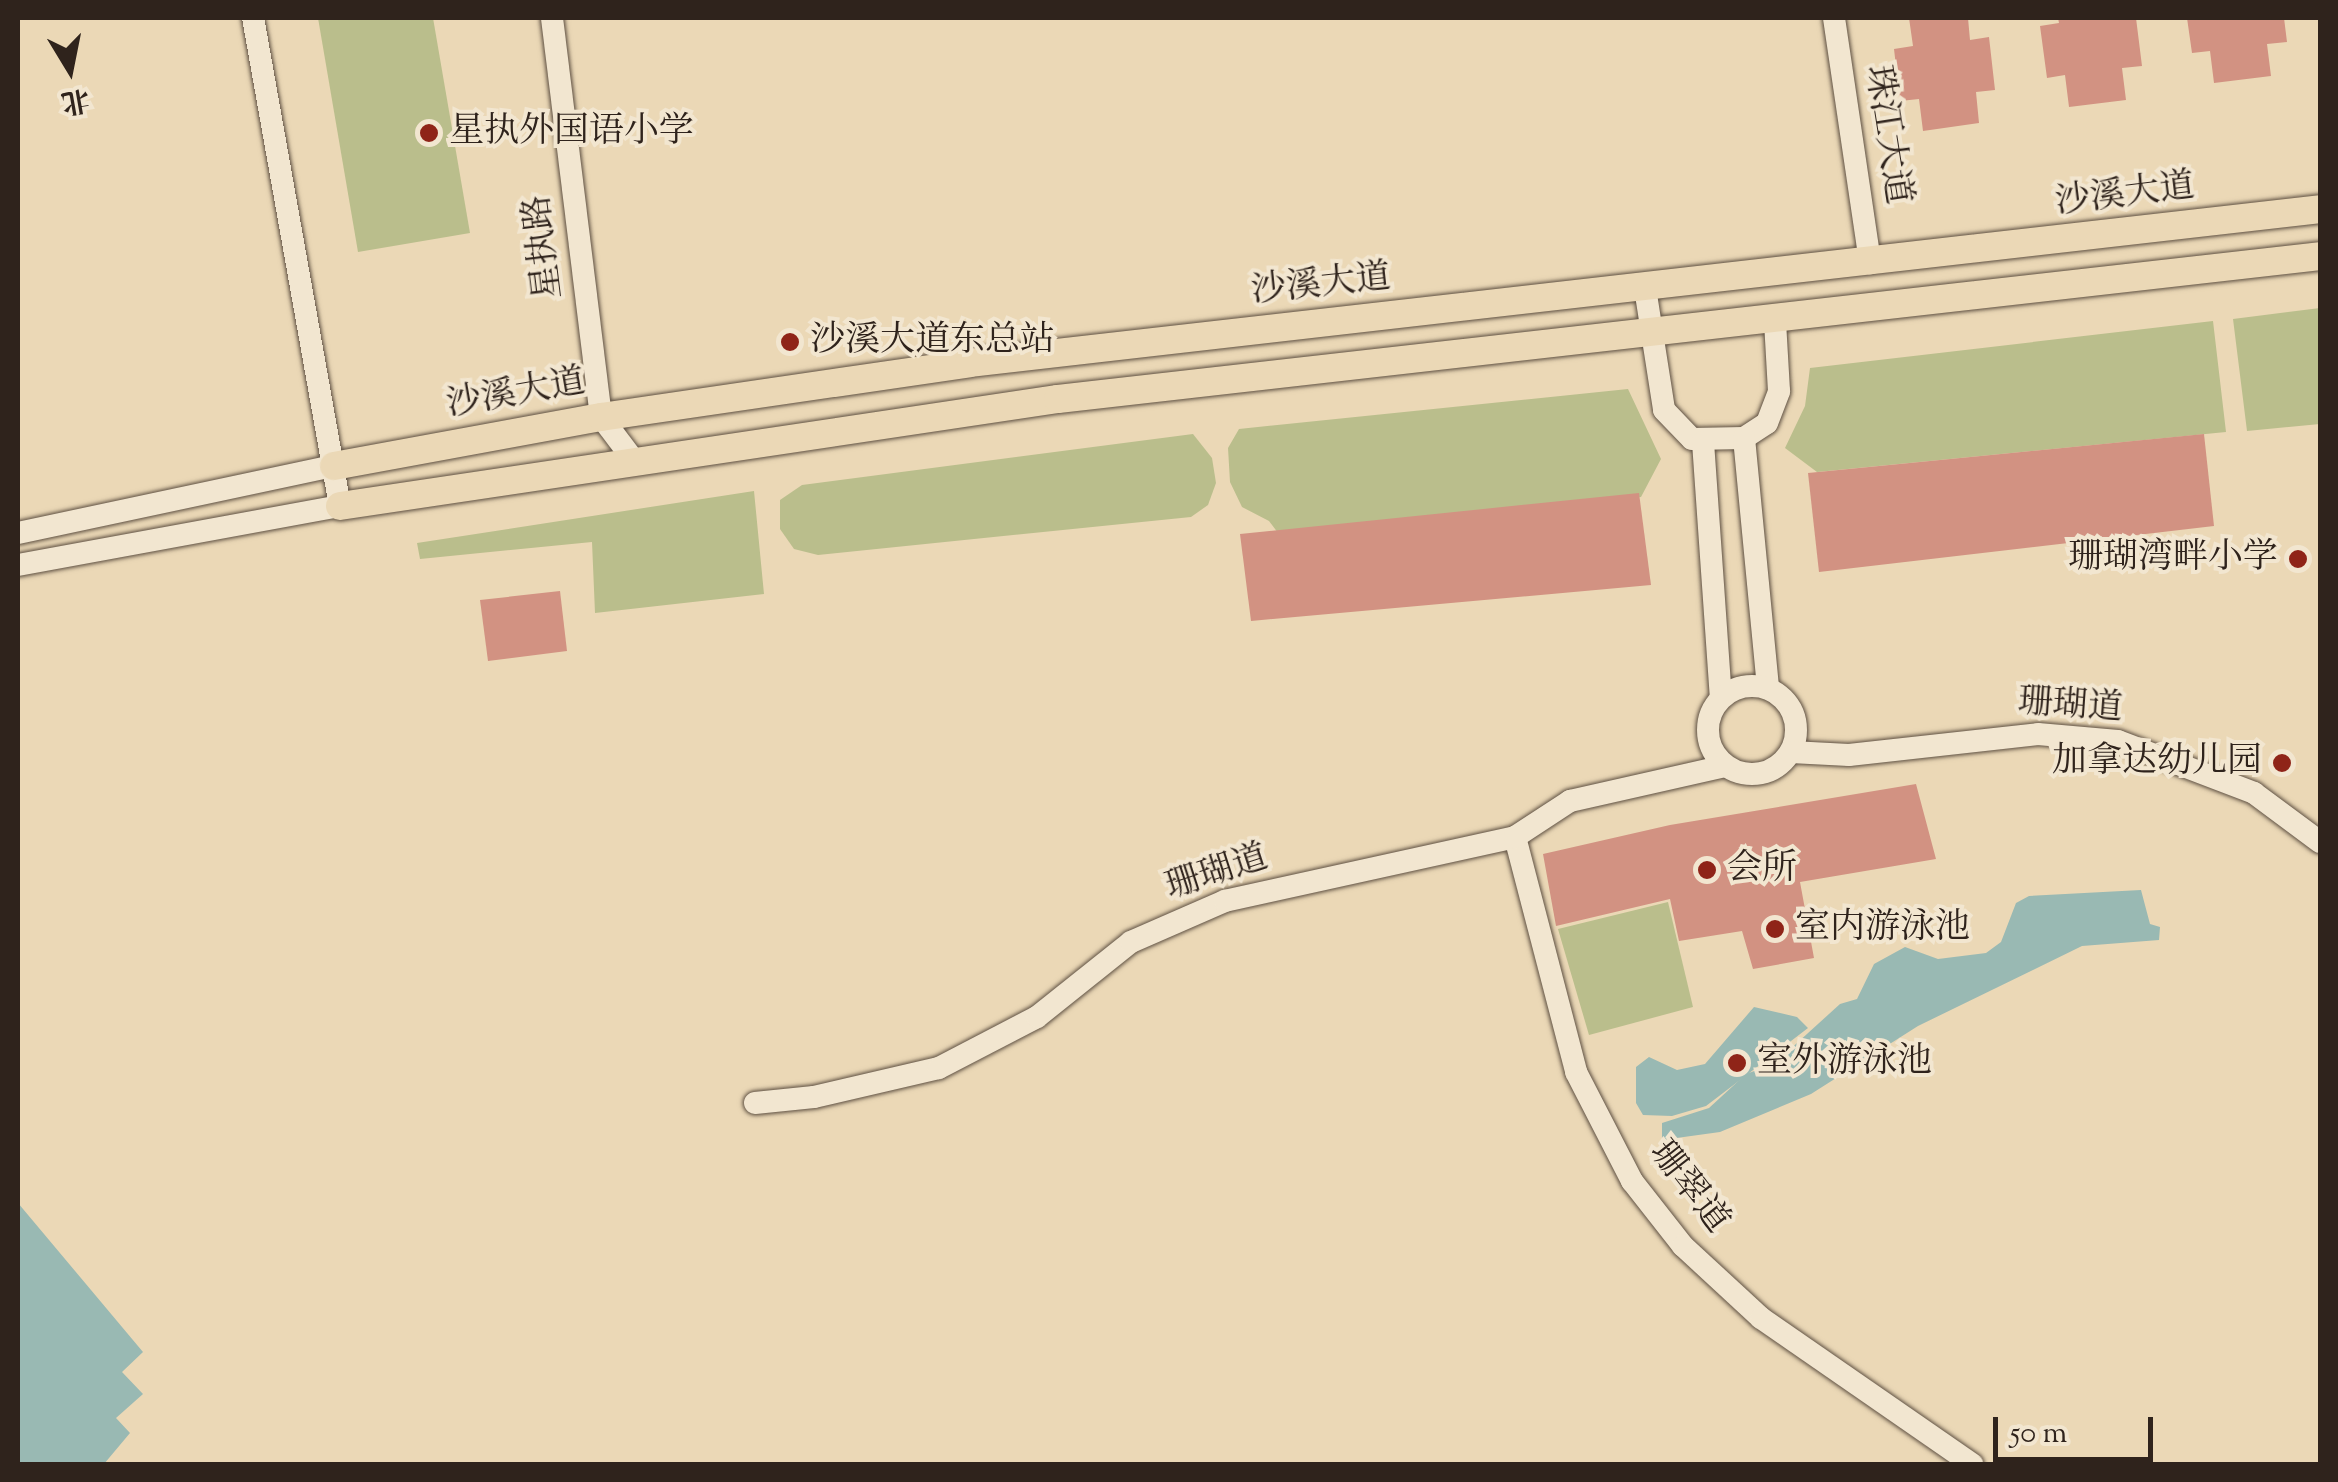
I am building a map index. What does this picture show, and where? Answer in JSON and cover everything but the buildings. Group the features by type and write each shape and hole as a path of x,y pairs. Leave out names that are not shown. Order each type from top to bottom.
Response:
{"main road":[{"name":"沙溪大道","path":"334,466 601,417 969,364 2320,209"},
{"path":"340,506 632,458 1058,399 1776,321 2320,256"}],"street":[{"path":"18,566 340,506 254,18"},
{"name":"星执路","path":"552,18 601,417"},
{"name":"珠江大道","path":"1834,18 1870,263"},
{"path":"1645,288 1664,410 1680,432 1703,442 1744,438 1774,410 1781,374 1776,321"},
{"path":"601,417 632,458"},
{"path":"1703,442 1720,698 1707,732 1724,766 1761,774 1791,752 1794,714 1768,688 1744,438"},
{"path":"18,532 334,466"},
{"path":"1720,698 1743,686 1768,688"},
{"name":"珊瑚道","path":"1791,752 1848,754 2038,734 2118,741 2254,793 2320,842"},
{"name":"珊瑚道","path":"755,1102 814,1097 939,1068 1037,1017 1130,942 1225,902 1515,837 1570,801 1724,766"},
{"name":"珊翠道","path":"1515,837 1576,1072 1632,1182 1683,1246 1761,1318 1972,1464"}],"green space":[{"path":"318,18 433,18 470,233 358,252"},
{"path":"2320,308 2320,424 2247,431 2233,319"},
{"path":"2213,321 2226,432 1817,472 1785,448 1805,406 1810,368"},
{"path":"1628,389 1661,459 1641,497 1281,537 1269,521 1242,507 1230,482 1228,448 1239,429"},
{"path":"1193,434 1212,458 1216,483 1208,505 1191,517 818,555 794,549 780,529 780,500 802,485"},
{"path":"754,491 764,594 595,613 592,542 420,559 417,543"},
{"path":"1668,902 1693,1007 1589,1035 1558,929"}],"water":[{"path":"2141,890 2150,924 2160,927 2159,940 2082,946 1918,1026 1811,1094 1720,1132 1662,1140 1662,1123 1709,1108 1746,1074 1774,1064 1840,1004 1857,999 1874,964 1905,947 1938,959 1986,953 2001,942 2016,903 2029,896"},
{"name":"室外游泳池","path":"1754,1007 1797,1017 1808,1028 1706,1106 1672,1116 1643,1115 1636,1103 1636,1067 1649,1057 1677,1070 1705,1064"},
{"path":"18,1203 143,1352 122,1372 143,1394 116,1418 130,1433 104,1464 18,1464"}],"place":[{"name":"星执外国语小学","path":"429,133"},
{"name":"沙溪大道东总站","path":"790,342"},
{"name":"珊瑚湾畔小学","path":"2298,559"},
{"name":"加拿达幼儿园","path":"2282,763"},
{"name":"会所","path":"1707,870"},
{"name":"室内游泳池","path":"1775,929"},
{"name":"室外游泳池","path":"1737,1063"}]}
